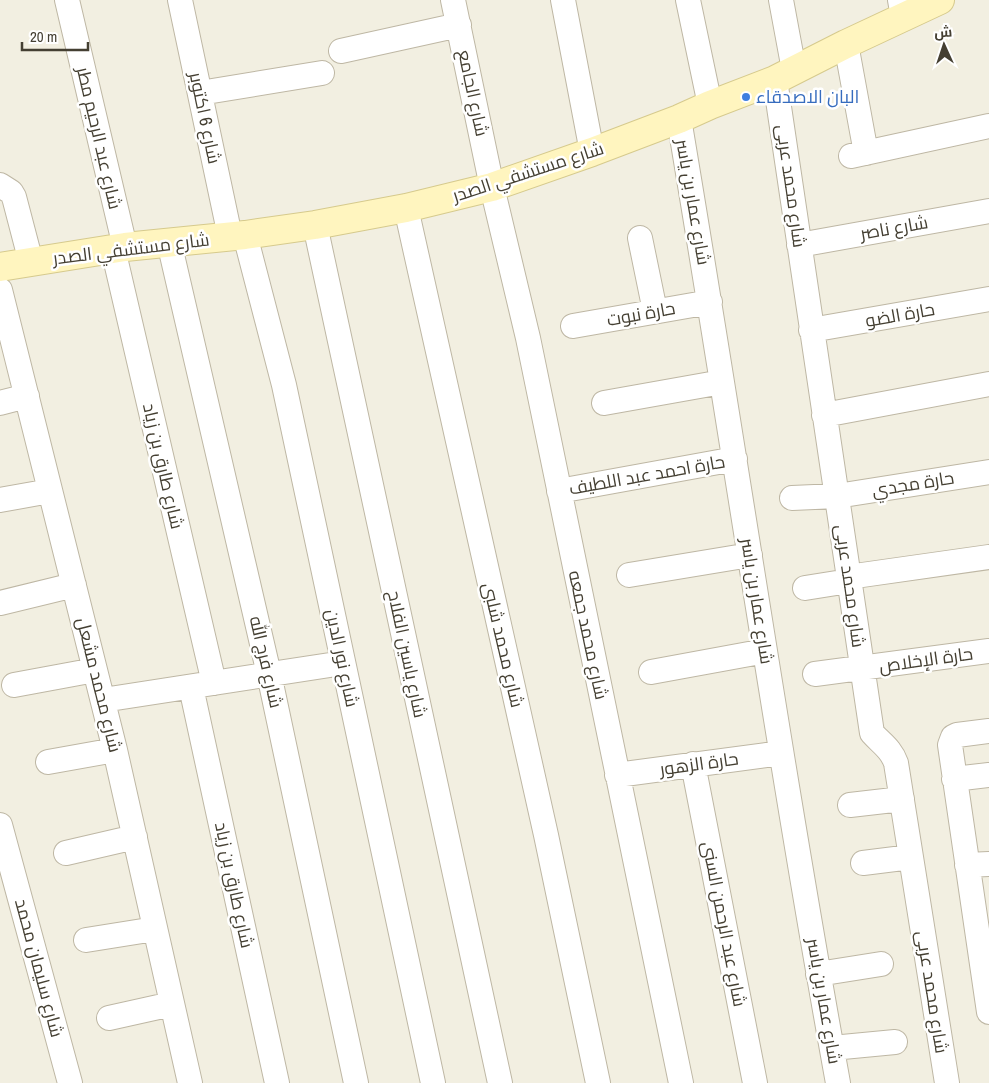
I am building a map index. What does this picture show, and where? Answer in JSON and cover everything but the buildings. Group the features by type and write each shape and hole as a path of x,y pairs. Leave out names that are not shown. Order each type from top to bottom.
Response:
{"street":[{"name":"شارع عبد الرحيم مطر","path":"67,0 119,248"},
{"name":"شارع الجامع","path":"453,0 492,187"},
{"path":"563,0 592,152"},
{"path":"688,0 710,105"},
{"name":"شارع محمد عربى","path":"781,0 784,75 799,245 862,669 872,733 893,754 896,763 947,1083"},
{"name":"شارع مستشفي الصدر","path":"0,267 119,248 238,236 315,225 406,208 492,187 679,120 710,105 784,75 846,44 902,9 940,0"},
{"name":"شارع 6 اكتوبر","path":"185,1 200,93 238,236"},
{"path":"341,51 459,25"},
{"path":"846,44 858,154 989,126"},
{"path":"200,93 322,73"},
{"name":"شارع عمار بن ياسر","path":"679,120 710,302 781,753 838,1083"},
{"path":"0,185 11,192 14,197 31,262"},
{"name":"شارع محمد جمعه","path":"492,187 528,338 681,1083"},
{"name":"شارع محمد شلبى","path":"406,208 546,835 598,1083"},
{"name":"شارع ناصر","path":"799,245 989,211"},
{"name":"شارع ياسين الفلاح","path":"315,225 500,1083"},
{"name":"شارع نور الدين","path":"238,236 284,385 433,1083"},
{"path":"640,238 655,311"},
{"name":"شارع فرج الله","path":"169,242 269,674 356,1083"},
{"name":"شارع طارق بن زياد","path":"119,248 214,683"},
{"name":"شارع محمد مشعل","path":"0,290 115,750 190,1083"},
{"name":"حارة الضو","path":"811,330 989,299"},
{"name":"حارة نبوت","path":"573,326 710,302"},
{"path":"604,403 722,382"},
{"path":"824,415 989,384"},
{"path":"0,404 26,396"},
{"name":"حارة احمد عبد اللطيف","path":"559,491 735,459"},
{"name":"حارة مجدي","path":"792,498 836,496 989,472"},
{"path":"0,500 50,491"},
{"path":"629,575 750,555"},
{"path":"806,588 849,579 989,557"},
{"path":"0,603 74,585"},
{"path":"651,672 765,651"},
{"name":"حارة الإخلاص","path":"816,674 989,651"},
{"path":"103,700 343,663"},
{"path":"14,685 95,670"},
{"name":"شارع طارق بن زياد","path":"191,687 277,1083"},
{"path":"989,731 961,734 953,737 950,745 954,779 978,864 989,1012"},
{"path":"48,762 115,750"},
{"name":"حارة الزهور","path":"617,775 781,753"},
{"name":"شارع عبد الرحمن السنى","path":"693,764 755,1083"},
{"path":"954,779 989,776"},
{"path":"850,806 902,799"},
{"name":"شارع سليمان محمد","path":"0,825 70,1083"},
{"path":"66,853 134,837"},
{"path":"863,862 911,857"},
{"path":"86,940 155,929"},
{"path":"818,974 881,964"},
{"path":"109,1018 172,1004"},
{"path":"832,1048 895,1042"}],"place":[{"name":"البان الاصدقاء","path":"746,97"}]}
